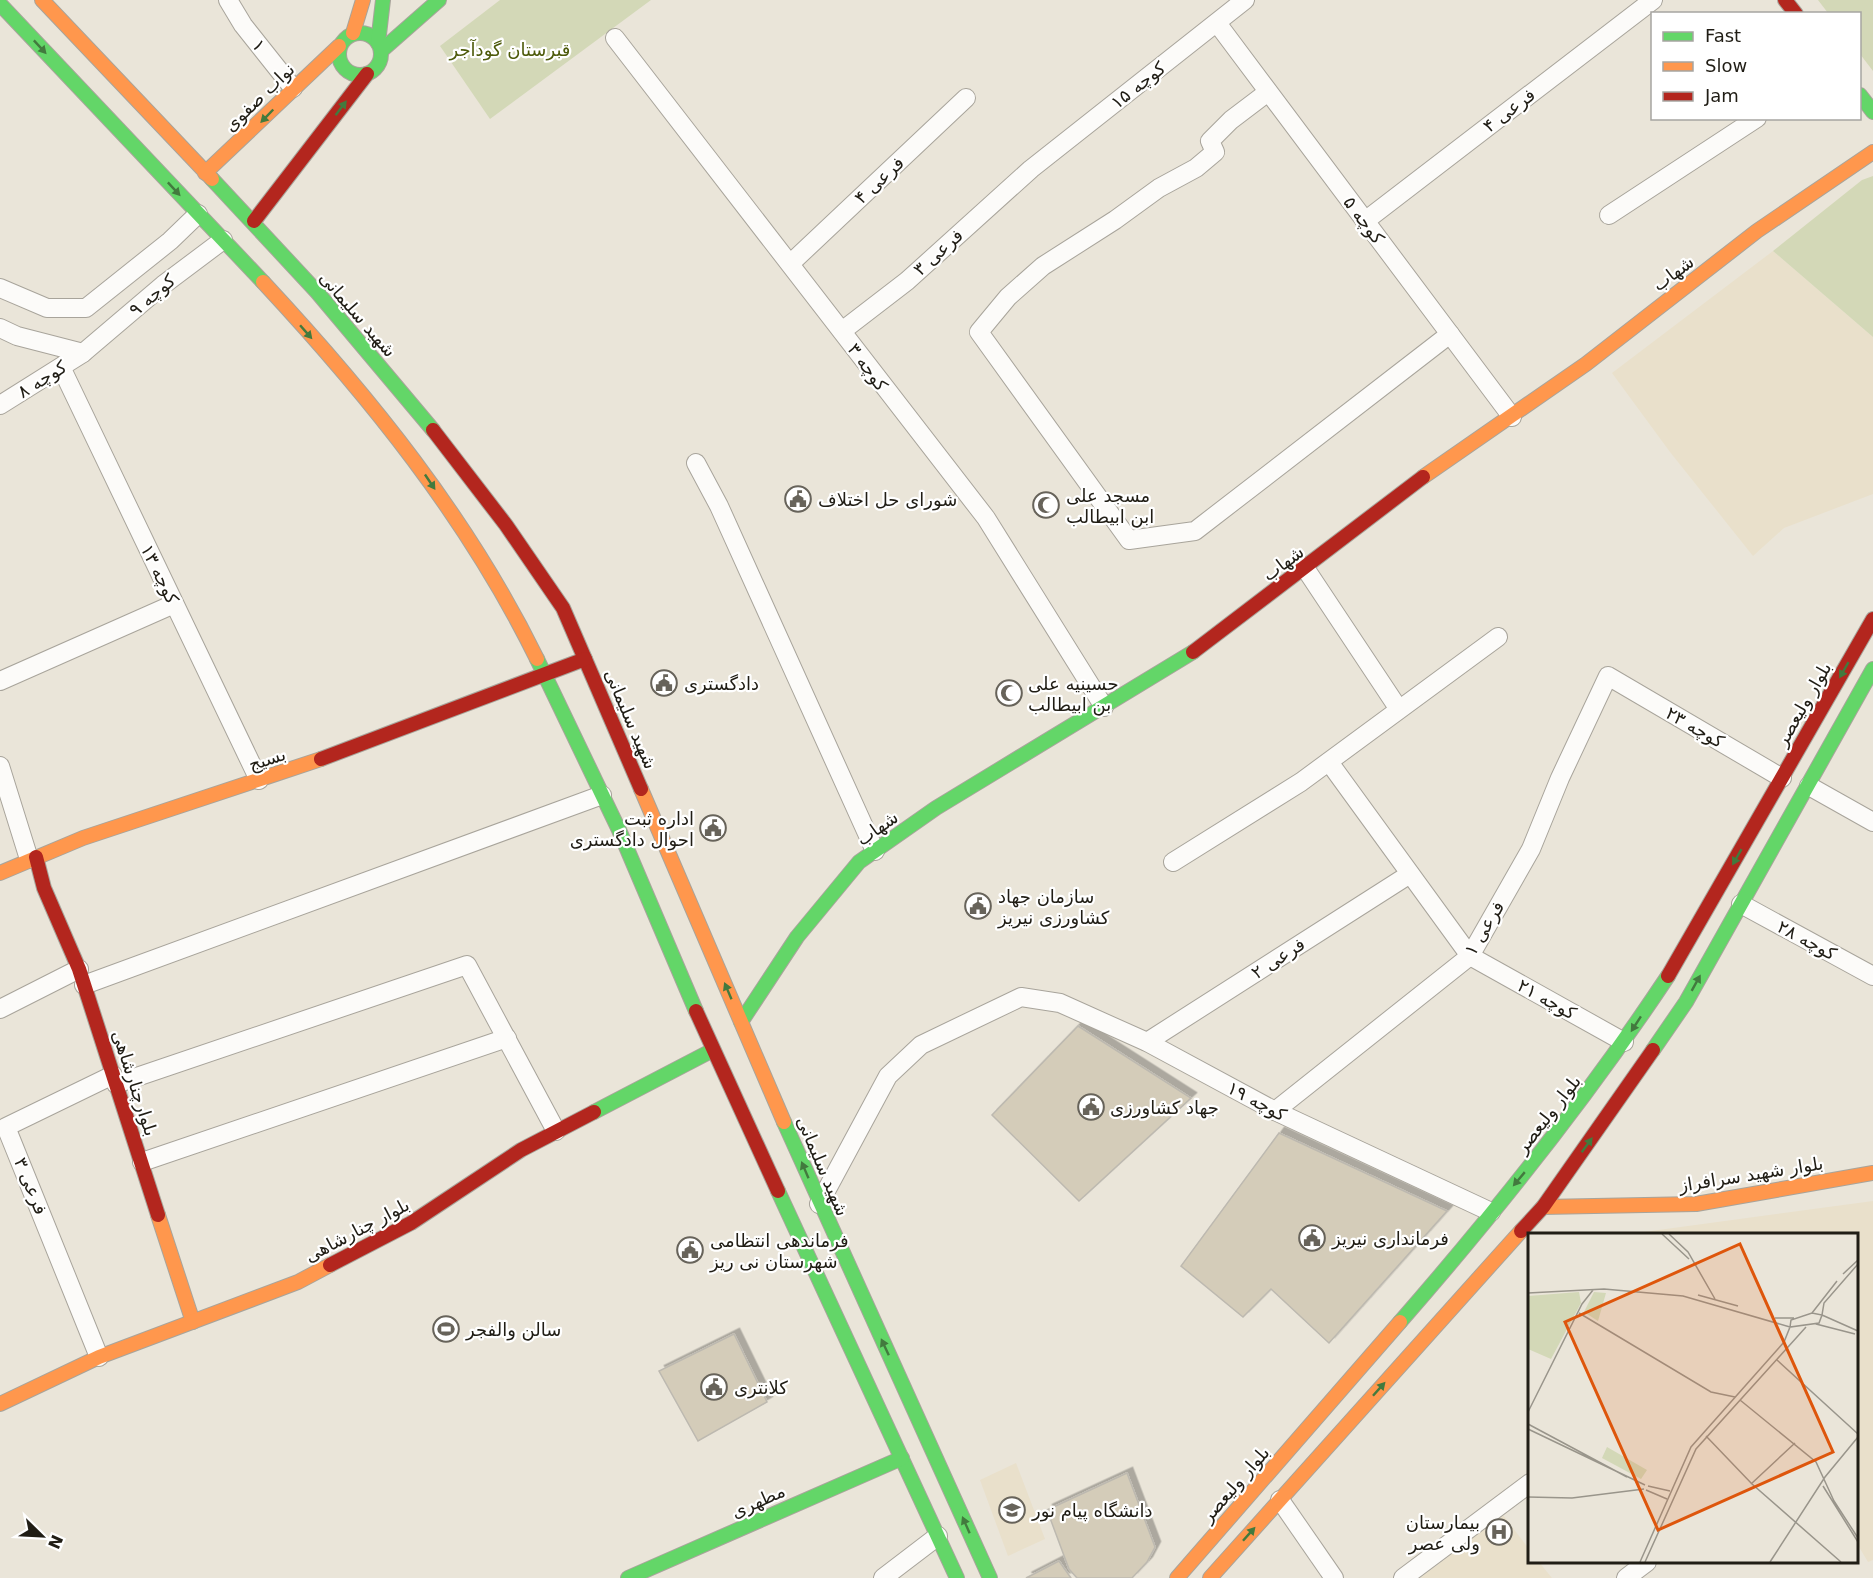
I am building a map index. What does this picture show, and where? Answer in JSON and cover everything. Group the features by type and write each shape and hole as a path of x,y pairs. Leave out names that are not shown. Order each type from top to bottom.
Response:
{"main road":[{"path":"363,0 353,33 339,46 338,56 348,72 367,74"},
{"path":"254,221 367,74 375,69 380,61 384,0"},
{"path":"380,47 439,0"},
{"path":"1785,0 1794,12"},
{"name":"شهید سلیمانی","path":"0,4 36,13 254,221 422,413 514,532 563,608 741,1022 804,1210 902,1458 957,1578"},
{"name":"شهید سلیمانی","path":"36,13 198,214 404,442 483,558 544,674 602,795 713,1050 804,1210 990,1578"},
{"path":"353,33 371,36 380,47"},
{"name":"نواب صفوی","path":"205,173 292,88 339,46"},
{"path":"1861,96 1873,112"},
{"name":"شهاب","path":"741,1022 797,937 859,862 936,808 1196,650 1424,477 1512,417 1757,231 1873,152"},
{"name":"بلوار ولیعصر","path":"1177,1578 1435,1282 1550,1143 1624,1042 1672,970 1873,619"},
{"name":"بسیج","path":"0,873 83,838 259,780 585,659"},
{"path":"1210,1578 1543,1207 1673,1022 1809,786 1873,669"},
{"path":"1749,836 1773,849"},
{"name":"بلوارچنارشاهی","path":"32,858 82,977 193,1322"},
{"name":"بلوار چنارشاهی","path":"0,1404 99,1357 298,1282 411,1223 521,1150 713,1050"},
{"name":"بلوار شهید سرافراز","path":"1856,1176 1873,1168"},
{"name":"بلوار شهید سرافراز","path":"1543,1207 1696,1204 1873,1173"},
{"name":"مطهری","path":"628,1578 902,1458"}],"street":[{"name":"۱","path":"228,0 243,25 292,88"},
{"name":"کوچه ۱۵","path":"1031,169 1245,0"},
{"name":"فرعی ۴","path":"1365,220 1653,0"},
{"name":"کوچه ۵","path":"1216,23 1512,417"},
{"name":"کوچه ۳","path":"615,38 791,262 986,518 1104,707"},
{"path":"1268,92 1231,120 1210,141 1215,152 1196,168 1159,188 1115,220 1043,266 1008,297 979,332 1129,540 1196,531 1450,334"},
{"name":"فرعی ۴","path":"791,262 966,98"},
{"path":"1610,215 1753,120"},
{"name":"فرعی ۳","path":"842,331 907,280 1031,169"},
{"path":"0,288 47,308 72,310 87,308 170,241 198,214"},
{"name":"کوچه ۹","path":"84,353 163,285 223,240"},
{"path":"0,328 17,336 84,353"},
{"name":"کوچه ۸","path":"0,405 84,353"},
{"name":"کوچه ۱۳","path":"61,367 259,780"},
{"path":"696,463 719,506 874,851"},
{"path":"1305,568 1398,708"},
{"path":"0,681 174,604"},
{"path":"1173,862 1301,782 1398,708 1498,637"},
{"name":"کوچه ۲۳","path":"1608,676 1782,778"},
{"name":"فرعی ۱","path":"1275,1111 1470,956 1531,849 1560,778 1608,676"},
{"path":"1329,762 1470,956"},
{"path":"0,766 32,858"},
{"path":"1809,786 1873,822"},
{"path":"0,1009 82,977 602,795"},
{"name":"فرعی ۲","path":"1147,1042 1410,874"},
{"name":"کوچه ۲۸","path":"1741,904 1873,976"},
{"name":"کوچه ۲۱","path":"1470,956 1624,1042"},
{"path":"115,1080 467,965 556,1131"},
{"name":"کوچه ۱۹","path":"804,1210 888,1076 921,1045 1021,997 1060,1003 1147,1042 1275,1111 1491,1212"},
{"path":"141,1162 507,1038"},
{"name":"فرعی ۳","path":"99,1357 6,1126 115,1080"},
{"path":"1403,1578 1528,1484"},
{"path":"1280,1500 1334,1578"},
{"path":"883,1578 938,1536"}],"shaded area":[{"path":"1773,251 1873,337 1873,494 1784,528 1753,556 1670,452 1612,373"},
{"path":"1873,1201 1873,1560 1868,1562 1858,1545 1858,1233 1636,1233"},
{"name":"دانشگاه پیام نور","path":"1016,1463 1045,1539 1008,1556 980,1480"},
{"name":"بیمارستان ولی عصر","path":"1503,1515 1528,1548 1528,1563 1540,1563 1552,1578 1420,1578"}],"green space":[{"name":"قبرستان گودآجر","path":"500,0 651,0 490,119 440,46"},
{"path":"1818,0 1873,0 1873,71 1861,55 1861,12 1827,12"},
{"path":"1873,176 1873,337 1773,251 1862,180"}],"building":[{"name":"جهاد کشاورزی","path":"1078,1026 1191,1098 1079,1201 992,1115"},
{"name":"فرمانداری نیریز","path":"1279,1133 1447,1211 1329,1343 1271,1289 1243,1317 1181,1266"},
{"name":"کلانتری","path":"734,1334 767,1402 698,1441 659,1371"},
{"path":"1127,1473 1155,1547 1147,1562 1132,1578 1077,1578 1069,1569 1047,1510"},
{"path":"1059,1561 1071,1578 1026,1578"}],"traffic: fast":[{"path":"378,43 383,0"},
{"path":"381,51 439,0"},
{"path":"0,4 263,282"},
{"path":"360,33 368,34 375,39 380,46 381,54 380,62 375,69 368,74 360,75 352,74 345,69 340,62 339,54 340,46 345,39 352,34 360,33"},
{"path":"1861,96 1873,112"},
{"path":"212,179 317,292 433,430"},
{"path":"741,1022 797,937 859,862 936,808 1193,652"},
{"path":"537,659 619,830 696,1011"},
{"path":"1653,1050 1686,1002 1873,669"},
{"path":"1400,1322 1540,1154 1668,976"},
{"path":"594,1112 713,1050"},
{"path":"784,1122 990,1578"},
{"path":"778,1191 957,1578"},
{"path":"628,1578 902,1458"}],"traffic: slow":[{"path":"42,0 212,179"},
{"path":"353,33 363,0"},
{"path":"205,173 339,46"},
{"path":"1423,477 1586,364 1757,231 1873,152"},
{"path":"263,282 341,369 414,460 480,557 537,659"},
{"path":"0,873 83,838 321,759"},
{"path":"641,789 784,1122"},
{"path":"1543,1207 1696,1204 1873,1173"},
{"path":"158,1215 193,1322"},
{"path":"1210,1578 1521,1231"},
{"path":"0,1404 99,1357 298,1282 330,1265"},
{"path":"1177,1578 1400,1322"}],"traffic: jam":[{"path":"1785,0 1794,12"},
{"path":"254,221 367,74"},
{"path":"433,430 506,525 563,608 641,789"},
{"path":"1193,652 1423,477"},
{"path":"1668,976 1873,619"},
{"path":"321,759 585,659"},
{"path":"36,857 44,888 79,969 158,1215"},
{"path":"696,1011 778,1191"},
{"path":"1521,1231 1543,1207 1653,1050"},
{"path":"330,1265 411,1223 521,1150 594,1112"}],"place":[{"name":"شورای حل اختلاف","path":"798,499"},
{"name":"مسجد علی ابن ابیطالب","path":"1046,505"},
{"name":"دادگستری","path":"664,683"},
{"name":"حسینیه علی بن ابیطالب","path":"1009,693"},
{"name":"اداره ثبت احوال دادگستری","path":"713,828"},
{"name":"سازمان جهاد کشاورزی نیریز","path":"978,906"},
{"name":"جهاد کشاورزی","path":"1091,1107"},
{"name":"فرمانداری نیریز","path":"1312,1238"},
{"name":"فرماندهی انتظامی شهرستان نی ریز","path":"690,1250"},
{"name":"سالن والفجر","path":"446,1329"},
{"name":"کلانتری","path":"714,1387"},
{"name":"دانشگاه پیام نور","path":"1012,1510"},
{"name":"بیمارستان ولی عصر","path":"1499,1532"}]}
